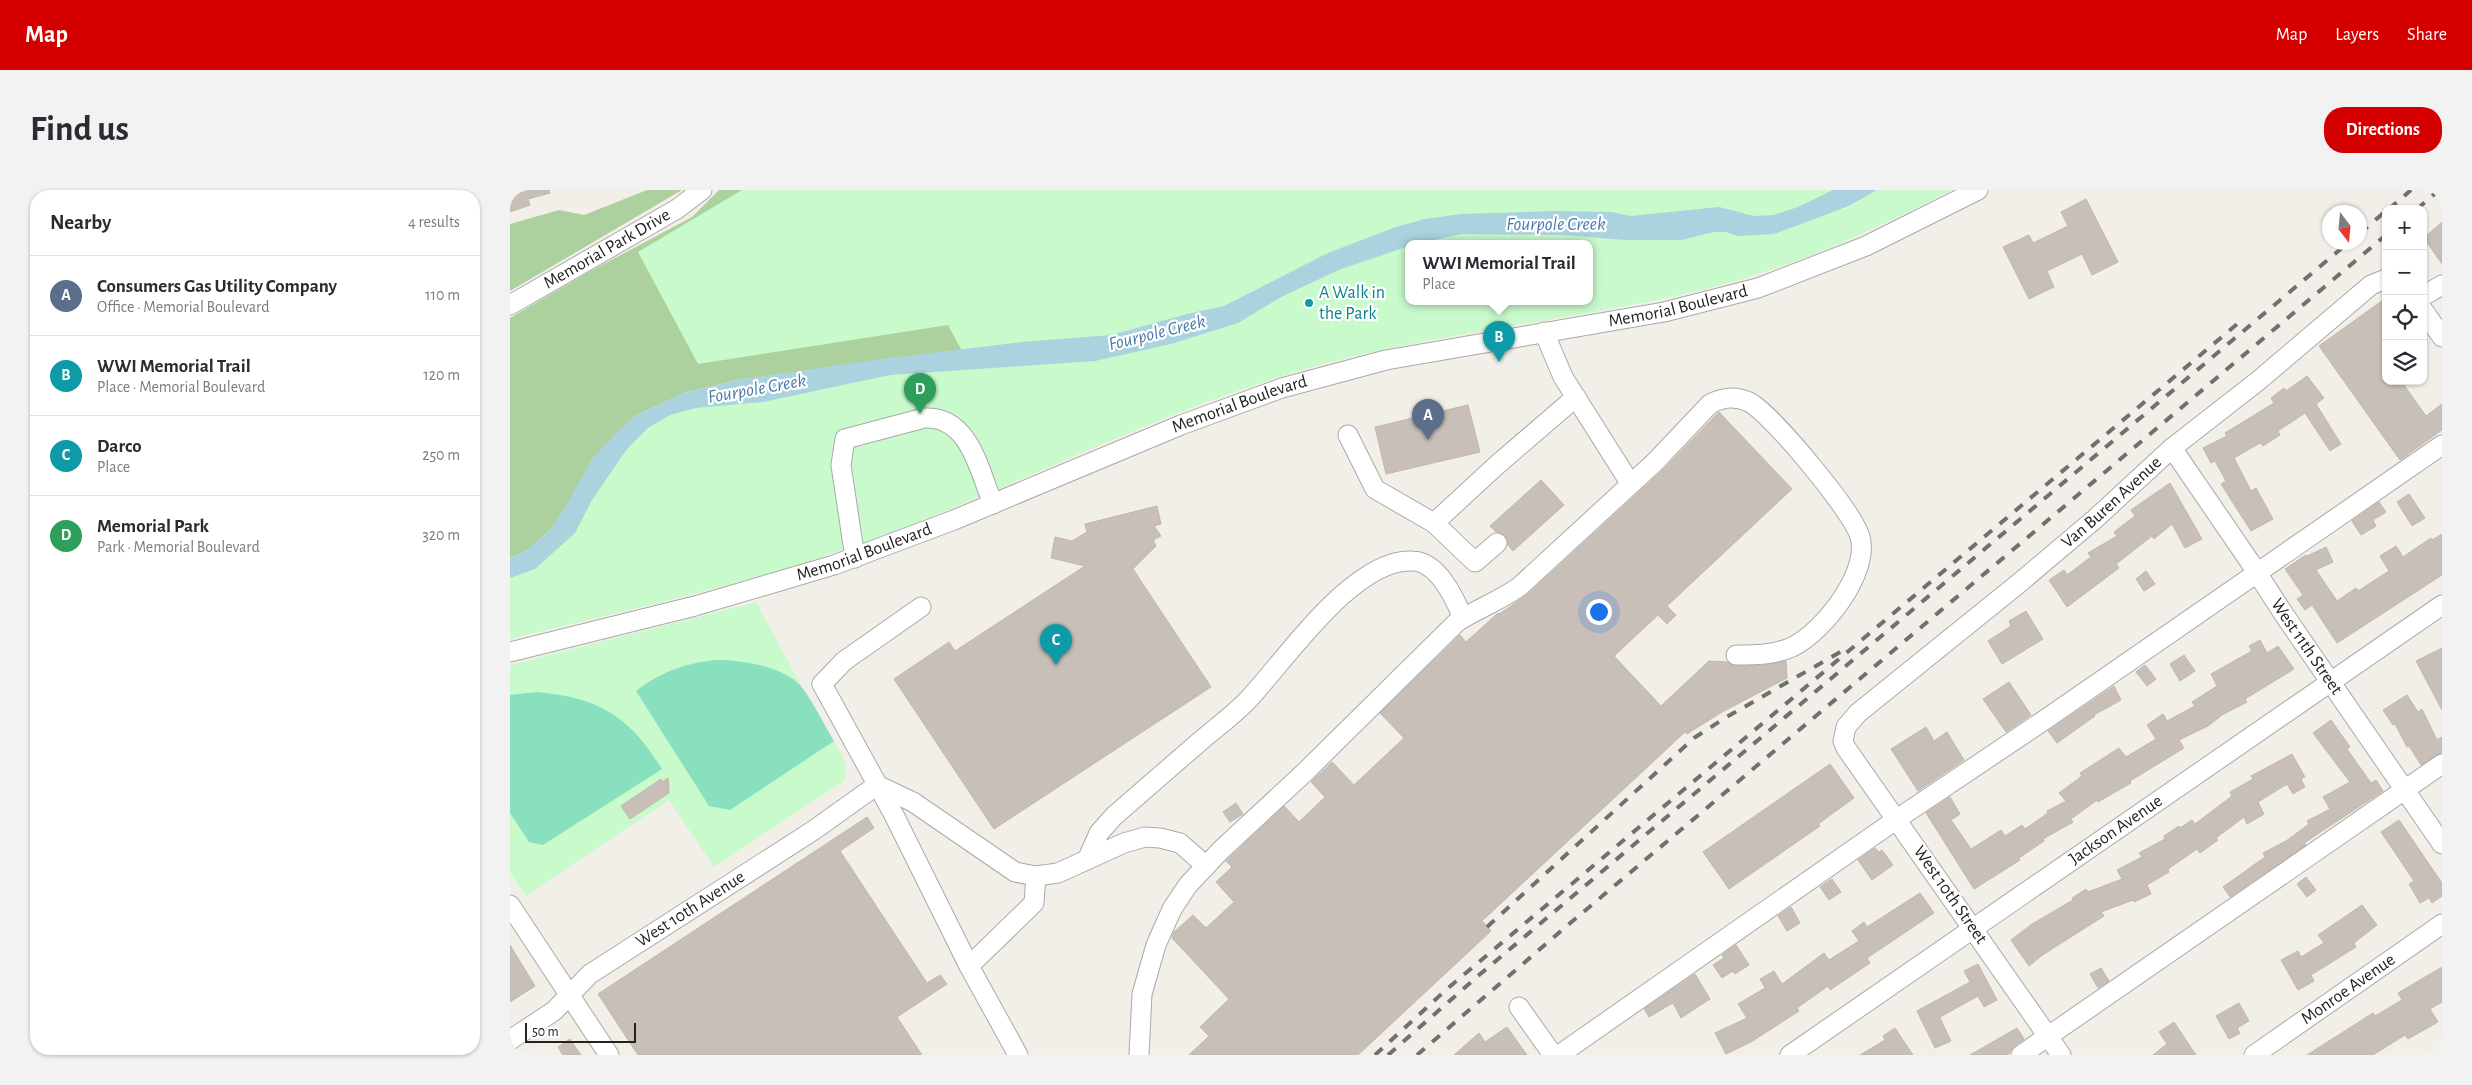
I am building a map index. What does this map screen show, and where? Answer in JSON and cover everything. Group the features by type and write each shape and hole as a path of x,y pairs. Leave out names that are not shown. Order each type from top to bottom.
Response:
{"street":[{"name":"Memorial Park Drive","path":"510,305 677,209 702,190"},
{"name":"Memorial Boulevard","path":"510,652 743,593 855,558 993,504 1181,425 1282,388 1386,360 1664,312 1767,284 1866,246 1978,190"},
{"name":"Van Buren Avenue","path":"1844,734 1851,720 1858,712 1927,659 2096,519 2172,448 2258,381 2371,286 2382,280"},
{"path":"2425,295 2442,285"},
{"path":"2427,316 2442,337"},
{"path":"1544,332 1559,368 1630,482"},
{"path":"1434,523 1498,464 1576,397"},
{"path":"1139,1055 1142,994 1156,945 1172,909 1188,885 1464,618 1503,598 1519,587 1630,482 1654,462 1710,404 1719,399 1742,399 1762,412 1836,496 1854,522 1860,537 1862,552 1859,567 1840,600 1807,638 1791,647 1761,655 1736,655"},
{"path":"855,558 841,465 845,439 924,418 950,422 967,442 993,504"},
{"path":"1348,435 1375,489 1434,523 1475,562 1497,543"},
{"path":"1559,1055 1896,819 2258,573 2442,445"},
{"name":"West 11th Street","path":"2172,448 2442,844"},
{"path":"1088,860 1099,833 1114,816 1245,703 1308,627 1370,574 1400,562 1413,561 1426,564 1435,572 1449,591 1464,618"},
{"name":"Jackson Avenue","path":"1790,1055 2442,605"},
{"path":"921,607 844,661 822,684 877,785 969,966 1018,1055"},
{"name":"West 10th Street","path":"1844,734 1846,748 2060,1055"},
{"path":"2021,1055 2442,764"},
{"path":"877,785 913,802 1016,872 1036,876 1058,873 1124,843 1145,836 1180,843 1206,866"},
{"name":"West 10th Avenue","path":"510,1040 554,1011 571,996 579,984 590,974 814,830 877,785"},
{"path":"969,966 1034,903 1036,876"},
{"path":"510,905 609,1055"},
{"name":"Monroe Avenue","path":"2254,1055 2442,924"},
{"path":"1519,1007 1552,1055"}],"green space":[{"path":"647,190 682,190 510,291 510,224 559,210 584,215"},
{"path":"719,190 1826,190 1491,214 969,349 737,380 684,393 633,417 550,530 528,550 510,558 510,318 587,273 692,217"},
{"path":"742,190 1833,190 1841,210 1877,190 1952,190 1832,247 1738,280 1654,300 1397,347 1295,372 1241,389 1189,409 929,518 832,554 695,594 510,639 510,568 525,563 650,420 691,400 962,351 948,325 698,364 638,252"},
{"path":"756,602 816,713 841,753 846,766 845,780 714,867 669,800 526,896 510,872 510,665"},
{"path":"716,660 761,665 792,678 800,685 809,698 834,741 730,810 709,806 636,691 664,674 684,666"},
{"path":"537,692 578,699 596,705 611,713 637,735 662,769 543,845 529,842 510,813 510,695"}],"water":[{"name":"Fourpole Creek","path":"1833,190 1877,190 1849,206 1774,234 1737,236 1726,232 1714,232 1682,240 1625,240 1564,235 1462,234 1433,240 1405,240 1405,247 1341,269 1283,296 1238,323 1171,344 1095,361 890,375 763,402 696,408 670,415 648,428 627,449 592,500 575,533 535,569 510,578 510,558 528,550 550,530 563,511 592,459 616,433 633,417 684,393 737,380 889,358 1022,342 1111,335 1224,306 1328,253 1396,227 1425,219 1461,214 1556,211 1611,212 1631,216 1719,207 1754,216 1773,215 1798,207"}],"building":[{"path":"510,190 549,190 550,193 528,199 530,205 510,212"},
{"path":"2086,199 2118,262 2092,275 2082,254 2047,271 2054,287 2029,299 2003,247 2029,235 2033,243 2068,226 2061,212"},
{"path":"2442,222 2442,264 2427,242 2427,235"},
{"path":"2382,301 2382,385 2404,385 2426,416 2442,404 2442,430 2400,460 2319,346"},
{"path":"2307,376 2324,398 2316,404 2341,444 2330,451 2305,413 2278,431 2280,435 2263,446 2260,443 2234,458 2251,491 2256,488 2273,519 2251,531 2221,484 2226,481 2215,461 2211,463 2203,448 2227,436 2225,433 2274,403 2271,398 2284,388 2286,391"},
{"path":"1468,405 1480,452 1386,474 1375,427"},
{"path":"1719,412 1792,489 1667,606 1676,615 1667,624 1658,615 1614,656 1661,706 1709,661 1728,662 1736,666 1765,665 1786,661 1787,678 1722,712 1687,734 1685,732 1482,921 1491,931 1358,1055 1189,1055 1209,1036 1200,1027 1229,999 1172,938 1174,932 1193,915 1206,928 1234,902 1216,882 1232,867 1226,861 1284,806 1299,822 1325,797 1311,782 1332,762 1354,785 1404,738 1380,713 1460,635 1466,642 1498,613 1527,595 1663,470"},
{"path":"1541,480 1564,505 1513,551 1508,545 1505,535 1496,532 1490,526"},
{"path":"2170,483 2202,539 2185,548 2172,524 2154,539 2152,536 2116,564 2119,568 2067,607 2049,580 2064,570 2067,575 2091,557 2088,553 2117,536 2114,532 2135,516 2131,510"},
{"path":"2409,494 2425,518 2412,526 2397,502"},
{"path":"2379,502 2386,512 2373,520 2376,526 2361,535 2352,521"},
{"path":"1157,506 1161,524 1154,526 1161,536 1153,540 1156,546 1133,569 1211,687 994,829 894,679 949,642 955,651 1085,566 1051,558 1055,537 1072,541 1087,532 1085,524"},
{"path":"2442,534 2442,575 2337,643 2312,605 2305,610 2297,599 2303,595 2285,569 2306,555 2326,547 2333,562 2316,570 2337,601 2356,588 2358,591 2389,571 2380,556 2396,546 2403,557 2431,538 2432,540"},
{"path":"2146,571 2155,584 2144,591 2136,579"},
{"path":"2026,611 2043,639 2002,664 1988,641 2011,626 2009,621"},
{"path":"2260,640 2267,653 2278,646 2294,669 2245,699 2247,702 2222,715 2208,726 2179,740 2184,748 2130,781 2131,783 2098,802 2097,800 2071,819 2073,822 2043,839 2044,841 2019,858 2020,860 1974,889 1926,813 1950,797 1960,814 1951,820 1971,849 2001,830 2005,836 2022,825 2025,829 2048,813 2047,811 2066,801 2059,793 2082,776 2080,773 2119,748 2126,757 2156,739 2147,725 2163,714 2167,721 2195,706 2192,702 2217,686 2211,674 2252,651 2249,646"},
{"path":"2442,648 2442,710 2416,661"},
{"path":"2184,655 2195,671 2180,681 2170,664"},
{"path":"2145,665 2156,679 2147,686 2136,672"},
{"path":"2009,682 2031,715 2006,732 1983,699"},
{"path":"2114,686 2121,700 2094,715 2057,743 2048,731"},
{"path":"2407,695 2418,712 2422,709 2437,740 2442,737 2442,753 2421,765 2409,746 2407,747 2395,724 2393,725 2383,710"},
{"path":"2331,720 2350,747 2347,749 2371,783 2376,780 2383,791 2304,843 2306,845 2230,897 2223,887 2265,857 2263,853 2286,841 2309,824 2307,821 2330,809 2323,797 2350,782 2313,733"},
{"path":"1926,727 1934,741 1947,732 1964,760 1918,791 1891,749"},
{"path":"2292,754 2305,777 2301,779 2305,787 2293,794 2287,784 2258,802 2264,814 2247,824 2244,817 2200,853 2197,849 2168,869 2169,872 2147,885 2151,894 2134,902 2133,900 2101,912 2104,916 2044,954 2029,966 2011,940 2032,924 2073,900 2072,898 2086,889 2088,892 2122,879 2117,870 2142,857 2139,853 2165,839 2164,836 2179,826 2180,828 2192,820 2195,824 2232,796 2230,792 2253,779 2251,776"},
{"path":"1830,764 1854,798 1818,824 1820,826 1729,889 1703,852"},
{"path":"668,778 669,793 630,819 621,806 661,779 662,782"},
{"path":"1236,803 1243,814 1230,822 1223,812"},
{"path":"867,817 874,828 840,851 927,983 940,975 947,984 897,1017 922,1055 638,1055 598,994"},
{"path":"2399,820 2442,883 2442,896 2432,903 2429,898 2420,903 2409,884 2414,881 2381,832"},
{"path":"1875,848 1879,852 1882,850 1893,865 1872,880 1858,860"},
{"path":"2306,877 2316,890 2307,897 2297,884"},
{"path":"1832,879 1841,892 1829,900 1820,887"},
{"path":"1920,893 1934,913 1867,958 1870,963 1830,990 1828,986 1797,1008 1799,1011 1751,1042 1726,1054 1715,1033 1747,1018 1738,1004 1765,988 1760,979 1774,971 1782,984 1824,953 1829,960 1859,941 1852,931 1864,922 1867,927"},
{"path":"2362,905 2377,925 2354,943 2356,947 2311,975 2314,981 2298,990 2281,960 2298,951 2301,957 2324,943 2318,935"},
{"path":"1791,907 1800,923 1787,931 1778,916"},
{"path":"510,945 535,986 510,1002"},
{"path":"1736,945 1749,965 1735,974 1733,971 1722,978 1713,965 1724,958 1722,955"},
{"path":"1978,964 1997,1000 1984,1007 1978,996 1942,1016 1940,1018 1951,1041 1935,1048 1917,1011 1970,982 1964,971"},
{"path":"2442,967 2442,1002 2430,1009 2438,1022 2408,1039 2405,1035 2373,1055 2307,1055 2373,1013 2375,1016 2402,1000 2398,993"},
{"path":"2101,968 2109,981 2098,988 2090,974"},
{"path":"1695,974 1710,999 1681,1018 1673,1003 1649,1017 1644,1009"},
{"path":"2239,1003 2249,1021 2237,1028 2240,1033 2229,1039 2216,1016"},
{"path":"2174,1022 2196,1055 2153,1055 2167,1044 2159,1032"},
{"path":"1507,1027 1527,1055 1454,1055 1479,1033 1485,1042"},
{"path":"1895,1028 1913,1055 1860,1055 1885,1040 1883,1036"},
{"path":"2017,1028 2024,1039 2014,1046 2008,1055 1970,1055"},
{"path":"570,1039 581,1055 563,1055 558,1047"}],"railway":[{"path":"2394,205 2411,190"},
{"path":"2422,205 2439,190"},
{"path":"2367,227 2382,214"},
{"path":"1417,1055 1568,925 2382,238"},
{"path":"1388,1055 1478,976 2340,250"},
{"path":"1375,1055 1448,988 2242,320"},
{"path":"1487,927 1694,738 1725,718 1842,651"}],"place":[{"name":"A Walk in the Park","path":"1309,303"},
{"name":"WWI Memorial Trail","path":"1499,362"},
{"name":"Memorial Park","path":"920,414"},
{"name":"Consumers Gas Utility Company","path":"1428,440"},
{"name":"Darco","path":"1056,665"}]}
